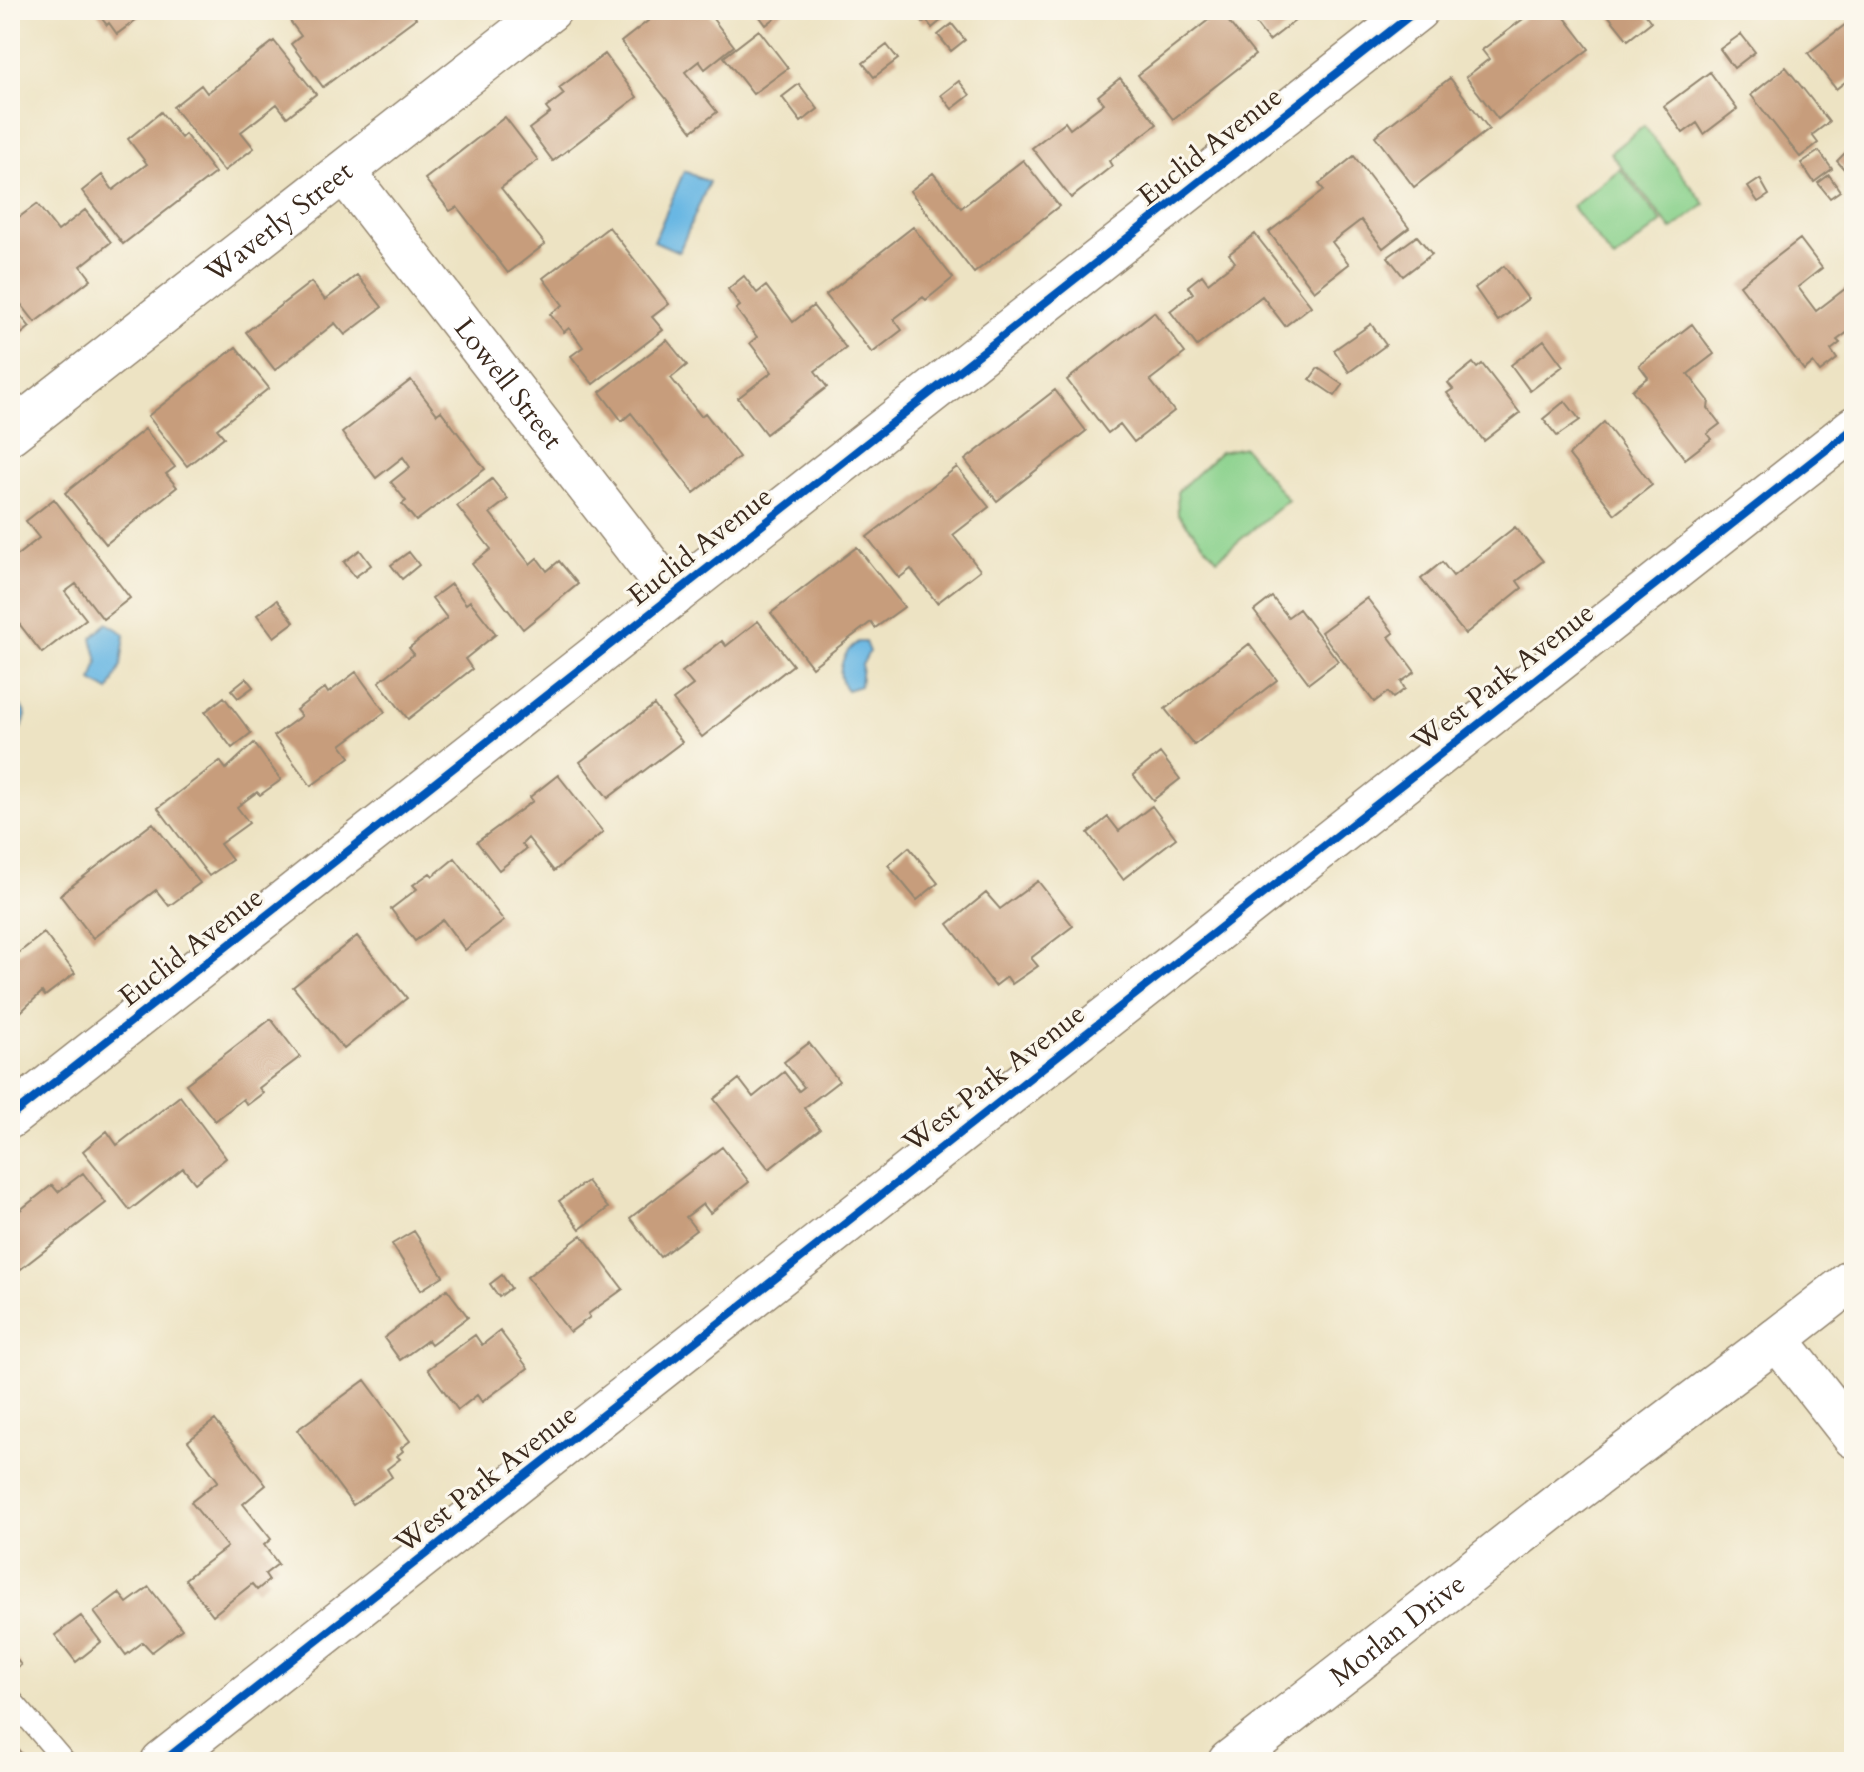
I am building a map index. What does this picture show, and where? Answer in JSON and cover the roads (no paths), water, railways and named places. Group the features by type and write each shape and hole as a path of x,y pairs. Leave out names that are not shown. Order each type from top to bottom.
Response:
{"street":[{"name":"Waverly Street","path":"10,433 550,10"},
{"name":"Euclid Avenue","path":"10,1117 1417,10"},
{"name":"Lowell Street","path":"344,172 673,596"},
{"name":"West Park Avenue","path":"162,1762 1854,428"},
{"name":"Morlan Drive","path":"1229,1762 1565,1499 1854,1279"},
{"path":"1777,1339 1854,1437"}],"lane":[{"path":"11,1699 65,1762"}],"water":[{"path":"684,171 709,182 679,252 654,241"},
{"path":"107,623 125,634 121,666 109,691 92,681 98,661 92,638"},
{"path":"865,642 869,652 862,665 860,686 847,690 841,678 842,664 852,646"},
{"path":"10,701 21,706 26,715 23,725 10,742"}]}
